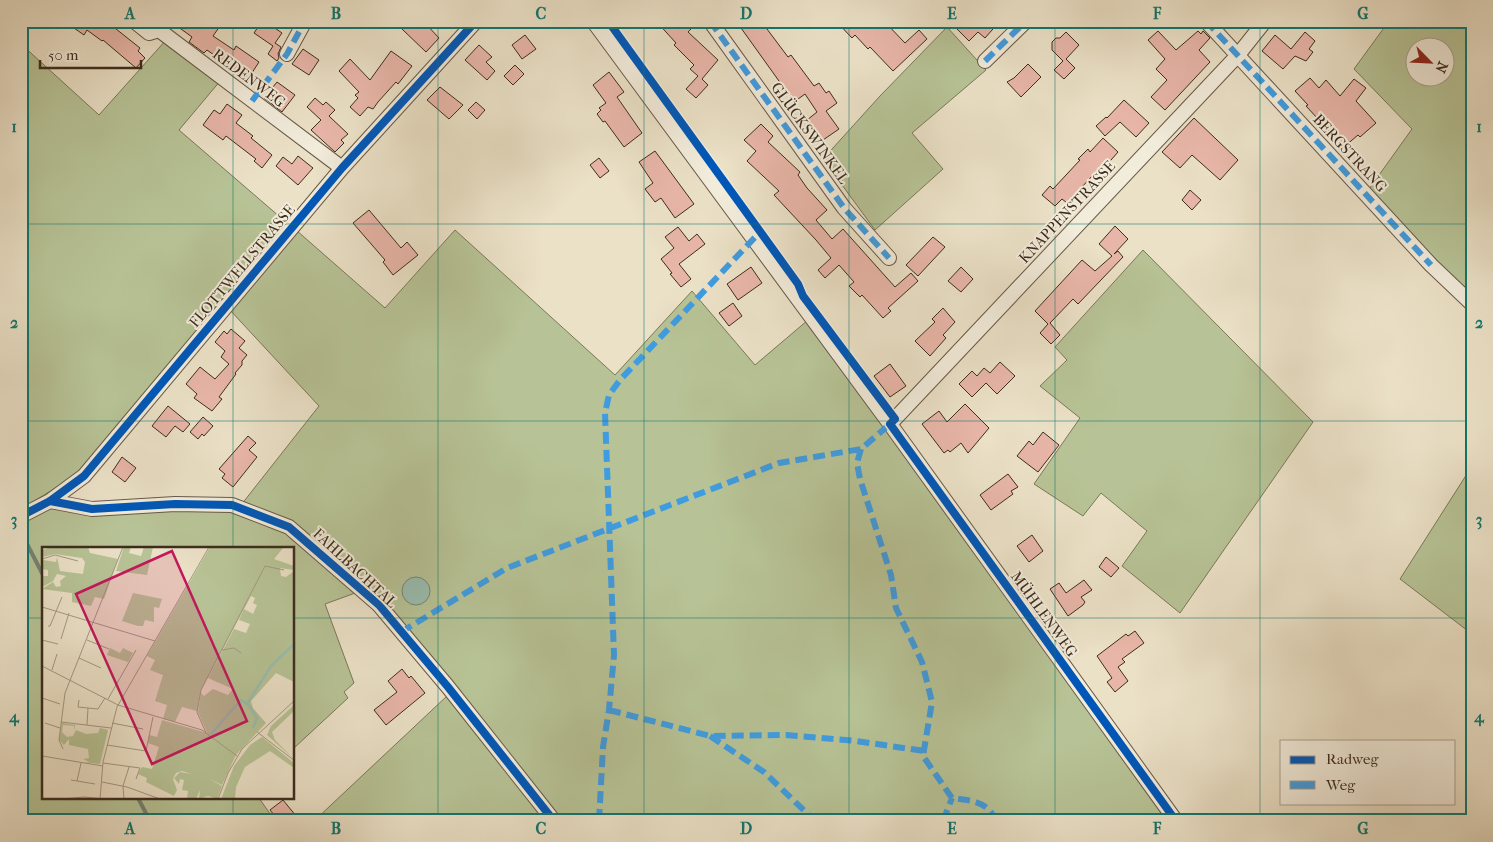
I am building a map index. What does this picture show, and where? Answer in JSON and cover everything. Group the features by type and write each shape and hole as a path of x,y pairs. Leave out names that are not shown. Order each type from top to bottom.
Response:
{"street":[{"name":"REDENWEG","path":"134,21 149,33 159,30 342,168"},
{"path":"288,54 305,21"},
{"name":"FLOTTWELLSTRASSE","path":"21,516 50,500 84,476 342,168 476,21"},
{"name":"MÜHLENWEG","path":"593,21 890,424 1176,821"},
{"name":"GLÜCKSWINKEL","path":"710,21 844,208 889,258"},
{"path":"985,61 1026,21"},
{"name":"BERGSTRANG","path":"1206,21 1431,265 1472,304"},
{"name":"KNAPPENSTRASSE","path":"890,424 1238,55 1265,21"},
{"name":"FAHLBACHTAL","path":"50,500 92,509 175,504 232,505 289,527 379,605 554,821"}],"green space":[{"path":"1389,21 1472,21 1472,295 1433,261 1369,189 1412,129 1354,69"},
{"path":"947,27 986,70 912,133 943,169 875,230 823,159 880,96"},
{"path":"166,40 221,80 179,130 287,223 91,460 72,478 21,509 21,44 99,115"},
{"path":"296,230 385,308 455,230 615,375 692,291 755,365 808,320 1171,821 559,821 428,659 288,524 241,505 319,406 229,309"},
{"path":"1143,250 1313,422 1180,613 1122,566 1147,531 1101,493 1083,516 1034,484 1080,418 1040,386 1067,360 1055,347"},
{"path":"1472,466 1472,634 1400,579"},
{"path":"49,505 176,506 231,509 283,528 358,592 325,604 354,683 344,692 348,698 295,747 295,547 42,547 42,800 260,800 275,821 21,821 21,520"},
{"path":"447,696 547,821 314,821"}],"water":[{"path":"416,577 426,581 430,591 426,601 416,605 406,601 402,591 406,581"}],"building":[{"path":"75,21 106,21 140,48 138,51 145,58 136,68 103,40 87,30 84,35 74,28 78,23"},
{"path":"170,21 192,21 203,29 208,21 213,21 220,26 213,36 234,50 236,46 259,62 248,79 207,50 204,53 189,42 192,37"},
{"path":"262,21 265,21 282,33 275,43 281,47 277,61 268,54 273,46 254,33"},
{"path":"409,21 414,21 422,29 426,24 439,38 426,52 402,29"},
{"path":"656,21 699,21 688,32 718,60 702,79 708,85 696,98 686,89 698,76 690,69 694,65 674,45 676,43"},
{"path":"736,21 761,21 788,57 791,55 814,86 819,83 826,93 829,91 837,103 826,111 839,129 823,140 807,120 817,112 805,94 794,102"},
{"path":"836,21 884,21 905,43 919,30 927,39 893,71 870,47 868,49 855,35 852,38"},
{"path":"959,21 1000,21 985,38 978,32 969,41 954,26"},
{"path":"1158,31 1176,50 1198,31 1201,34 1203,31 1210,38 1199,50 1210,62 1165,110 1151,97 1167,80 1156,69 1165,59 1148,40"},
{"path":"1066,32 1079,45 1066,59 1075,68 1064,79 1054,70 1063,61 1052,50 1052,42"},
{"path":"1305,32 1315,41 1309,49 1313,52 1306,61 1295,56 1283,69 1262,51 1275,35 1291,49"},
{"path":"525,35 536,49 522,59 512,45"},
{"path":"479,45 492,57 486,62 495,71 487,80 465,60"},
{"path":"303,49 319,60 309,75 292,64"},
{"path":"391,51 412,66 398,84 396,82 373,109 368,107 360,116 350,107 358,98 355,95 359,92 339,71 350,59 370,80"},
{"path":"1028,64 1041,77 1021,97 1007,82 1014,78"},
{"path":"515,65 524,74 513,85 504,76"},
{"path":"609,72 624,92 617,97 642,133 624,147 605,121 603,122 597,114 601,110 599,108 606,103 593,85"},
{"path":"1310,78 1319,88 1326,80 1340,96 1354,79 1366,88 1356,101 1376,123 1360,137 1358,135 1344,147 1306,106 1308,105 1295,91"},
{"path":"277,82 295,95 282,112 264,98"},
{"path":"440,87 463,105 449,119 427,100"},
{"path":"315,98 323,105 326,102 335,110 329,116 348,134 341,140 344,143 335,152 311,130 321,120 307,107"},
{"path":"1124,100 1149,123 1136,137 1120,122 1105,136 1096,126 1107,118"},
{"path":"476,102 485,110 477,119 468,110"},
{"path":"227,104 242,115 236,123 253,136 251,138 272,155 262,168 254,161 256,159 226,136 223,140 203,125 214,110 220,114"},
{"path":"1194,118 1238,160 1220,180 1192,155 1180,168 1162,152"},
{"path":"761,124 773,136 768,142 800,172 798,175 807,188 827,210 816,220 832,239 843,229 895,287 911,273 918,281 888,308 891,311 883,318 862,295 860,297 849,286 854,282 839,265 825,278 818,270 831,258 774,195 779,191 747,161 756,151 744,140"},
{"path":"1103,138 1118,152 1097,176 1094,174 1067,203 1062,199 1055,206 1042,195 1050,186 1053,189 1080,160 1078,159 1088,149 1090,152"},
{"path":"655,151 694,204 675,218 661,198 655,202 645,189 653,183 639,162"},
{"path":"298,156 313,168 298,185 276,166 283,157 292,164"},
{"path":"599,158 609,171 600,178 590,165"},
{"path":"1190,190 1201,200 1192,210 1182,200"},
{"path":"369,210 401,248 407,242 418,255 393,275 383,262 385,260 353,223"},
{"path":"1115,226 1128,239 1114,254 1118,251 1123,257 1078,304 1073,299 1050,323 1060,335 1051,344 1040,333 1048,324 1035,311 1082,260 1095,271 1112,256 1099,244"},
{"path":"678,227 689,241 697,234 705,244 679,264 691,279 681,287 661,259 674,248 665,237"},
{"path":"933,237 945,247 918,276 906,265"},
{"path":"751,267 762,283 738,300 727,284"},
{"path":"961,267 973,279 961,292 948,281"},
{"path":"733,303 742,316 729,326 719,313"},
{"path":"943,308 955,322 943,335 946,338 930,356 915,341 935,322 932,319"},
{"path":"231,329 245,341 239,348 247,355 219,397 222,399 212,411 194,398 197,394 186,384 200,367 215,379 229,364 221,357 225,351 215,342 224,331 227,334"},
{"path":"1000,362 1015,376 997,394 986,383 972,397 959,384 972,371 977,376 984,368 990,373"},
{"path":"890,364 906,386 890,397 874,376"},
{"path":"965,404 989,428 968,453 961,443 950,452 948,450 944,453 922,424 939,411 947,422"},
{"path":"168,406 190,424 183,432 175,426 166,437 152,426"},
{"path":"203,417 213,426 204,436 202,434 198,439 190,432"},
{"path":"1043,432 1059,445 1038,472 1017,456 1029,441 1033,445"},
{"path":"248,436 256,443 249,450 257,457 233,487 222,478 225,474 219,469"},
{"path":"122,457 136,468 125,482 112,472"},
{"path":"1008,474 1018,487 1011,491 1013,494 991,510 980,495"},
{"path":"1032,535 1043,551 1029,562 1017,546"},
{"path":"1106,557 1119,568 1111,577 1099,567"},
{"path":"1084,580 1092,590 1081,597 1085,602 1083,605 1068,616 1050,589 1059,583 1066,593"},
{"path":"1135,631 1144,643 1122,659 1125,662 1118,667 1128,681 1115,692 1107,682 1112,678 1097,656 1126,634 1128,636"},
{"path":"402,669 409,678 411,676 425,693 386,725 374,710 397,692 388,681"},
{"path":"283,800 300,821 279,821 270,810"}],"waterway":[{"path":"23,536 42,573"},
{"path":"139,800 150,821"}],"marked path":[{"path":"252,101 287,54 305,21"},
{"path":"710,21 844,208 889,258"},
{"path":"985,61 1026,21"},
{"path":"1206,21 1431,265"},
{"path":"599,821 603,747 609,710 614,655 605,413 609,395 620,380 760,232"},
{"path":"401,632 507,568 779,463 861,449 890,424"},
{"path":"861,449 857,463 860,479 891,575 896,608 922,662 932,702 923,756 952,798 983,805 996,821"},
{"path":"609,710 710,736 786,735 856,741 924,751"},
{"path":"710,736 764,772 815,821"},
{"path":"943,821 952,798"}],"cycle path":[{"path":"21,516 50,501 84,476 342,168 476,21"},
{"path":"608,21 798,284 803,296 895,419 890,424 1176,821"},
{"path":"50,501 92,509 175,504 232,505 289,527 379,605 448,687 554,821"}]}
